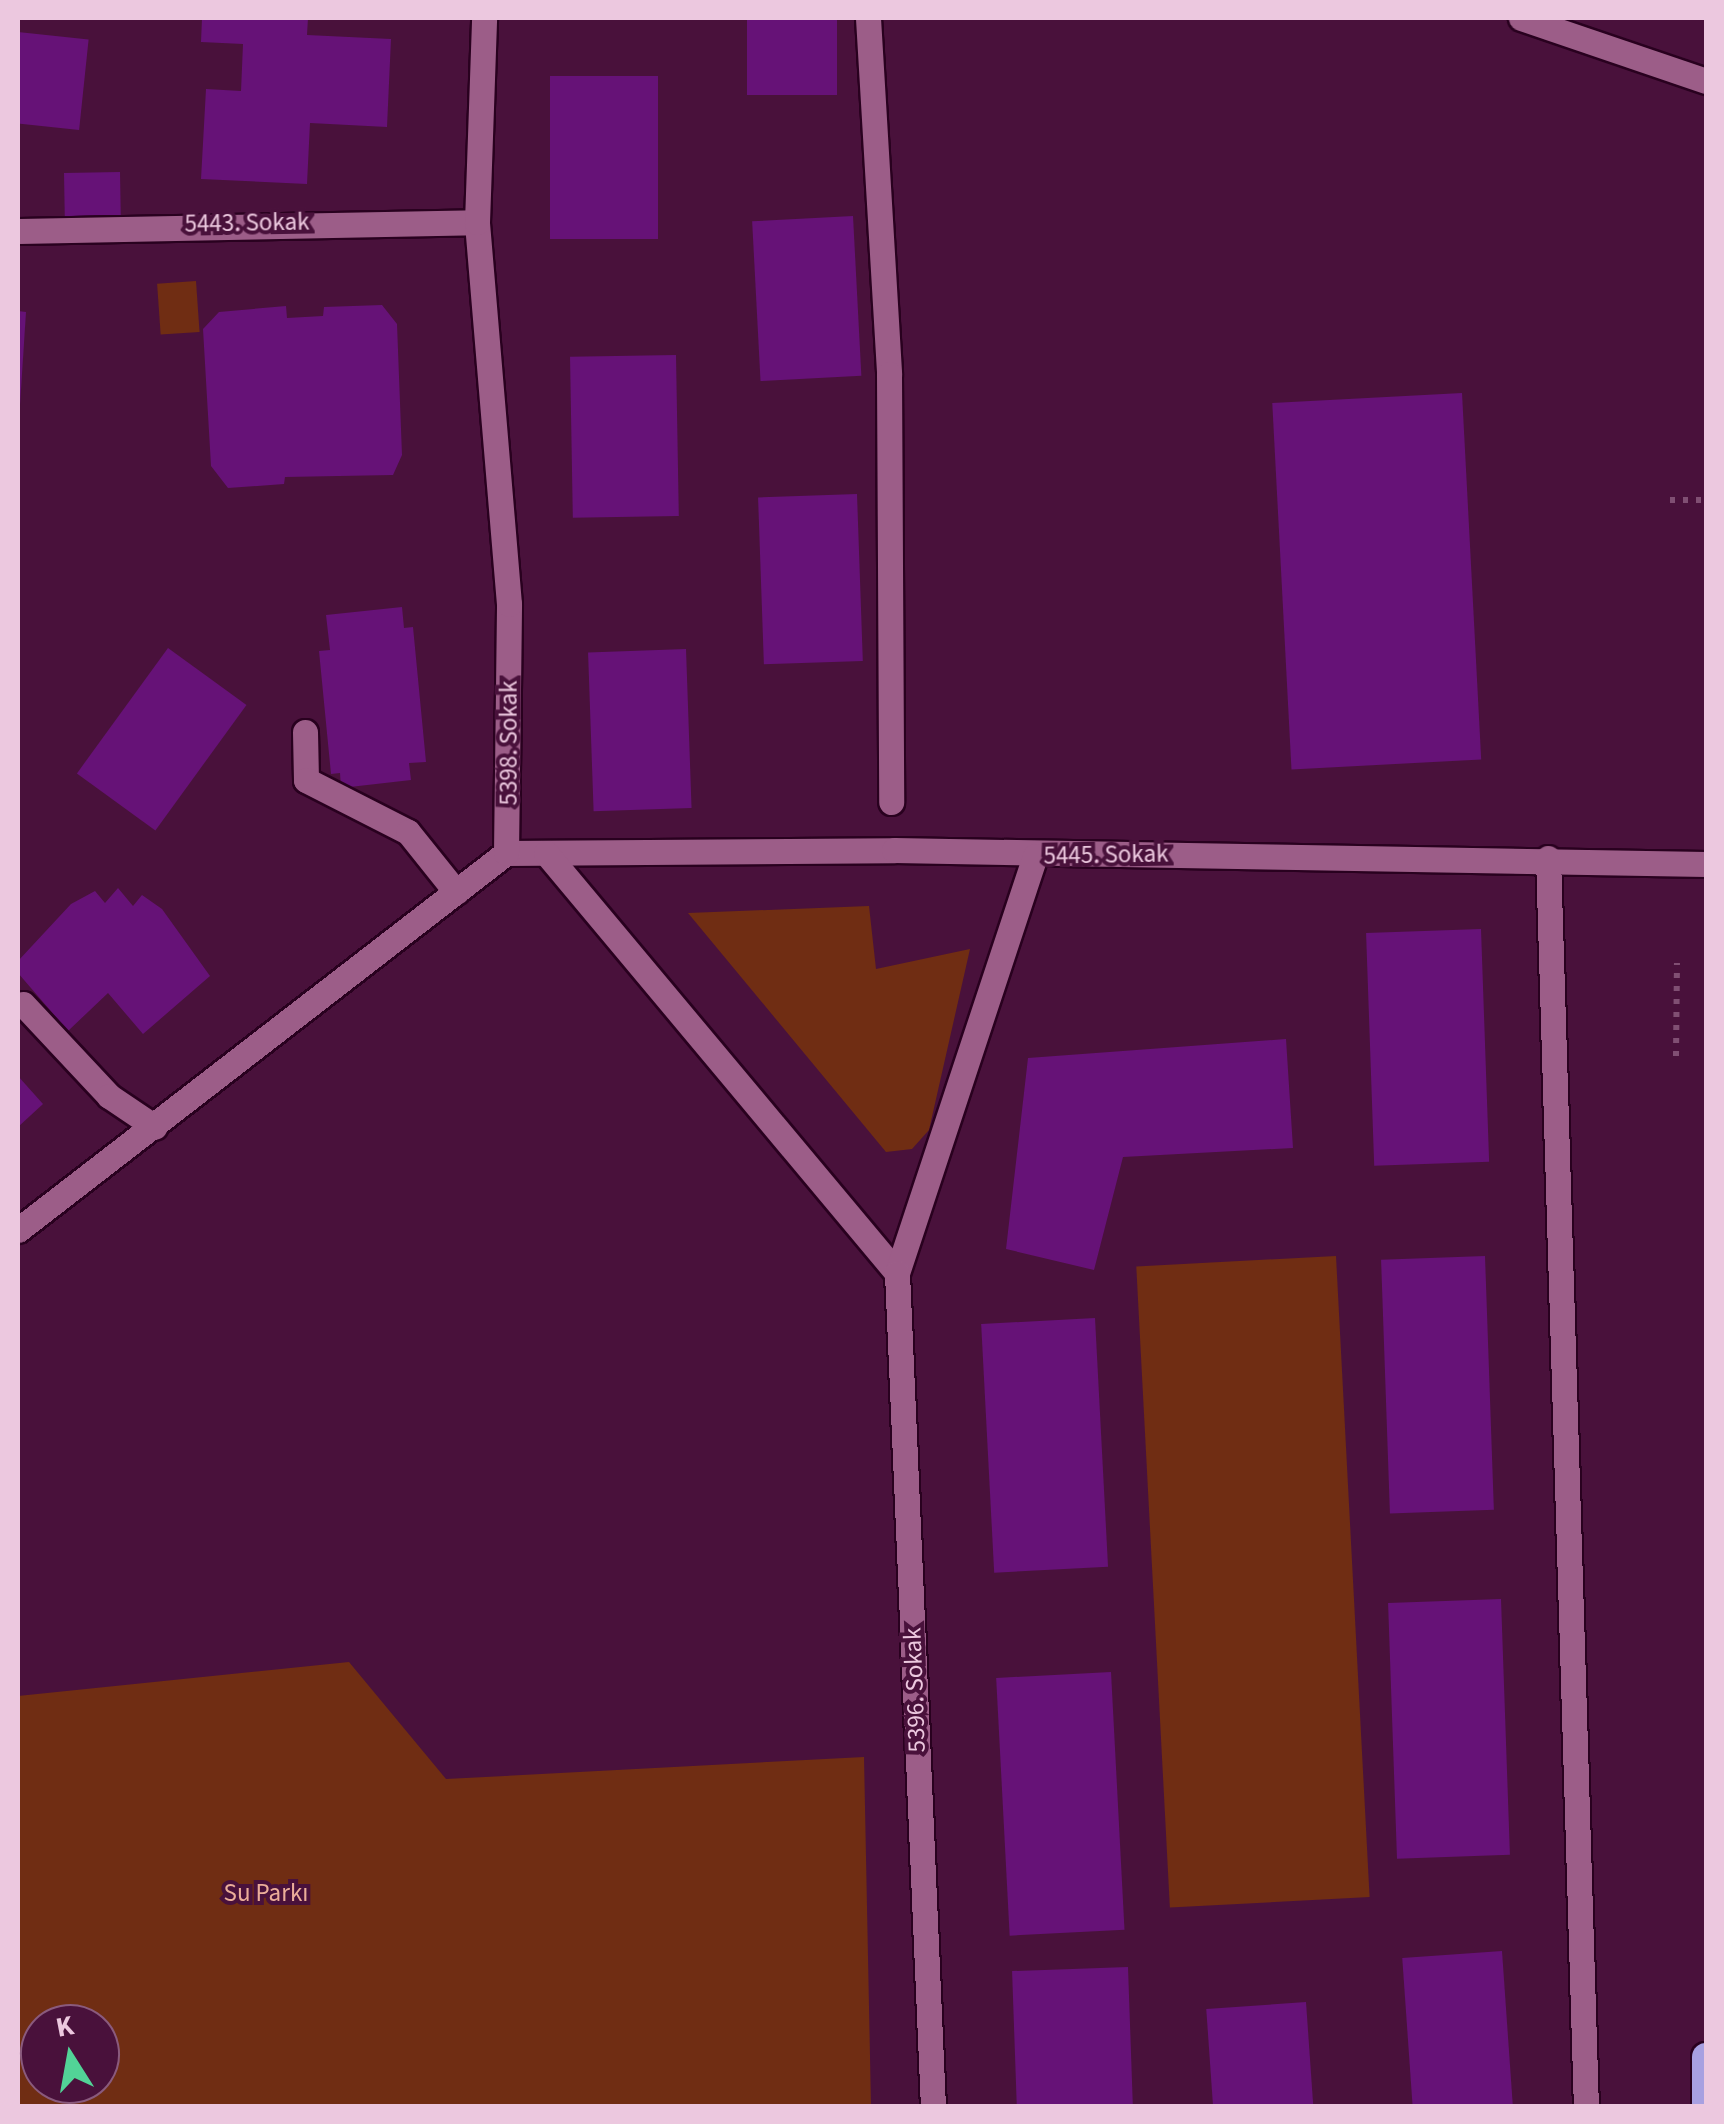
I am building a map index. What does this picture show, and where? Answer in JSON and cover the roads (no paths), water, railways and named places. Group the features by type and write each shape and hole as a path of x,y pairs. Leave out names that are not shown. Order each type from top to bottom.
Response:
{"highway":[{"path":"1706,2056 1706,2106"}],"street":[{"name":"5398. Sokak","path":"484,18 476,222 509,604 506,853"},
{"path":"868,18 889,374 890,802"},
{"path":"1521,18 1706,81"},
{"name":"5443. Sokak","path":"18,231 476,222"},
{"path":"305,732 306,780 408,832 456,892"},
{"path":"18,1230 506,853"},
{"name":"5445. Sokak","path":"506,853 1548,858 1706,864"},
{"path":"546,853 897,1274"},
{"path":"897,1274 1035,856"},
{"path":"1548,858 1586,2106"},
{"path":"24,1004 109,1096 154,1127"},
{"name":"5396. Sokak","path":"897,1274 933,2106"}],"park label":[{"name":"Su Parkı","path":"266,1893"}]}
